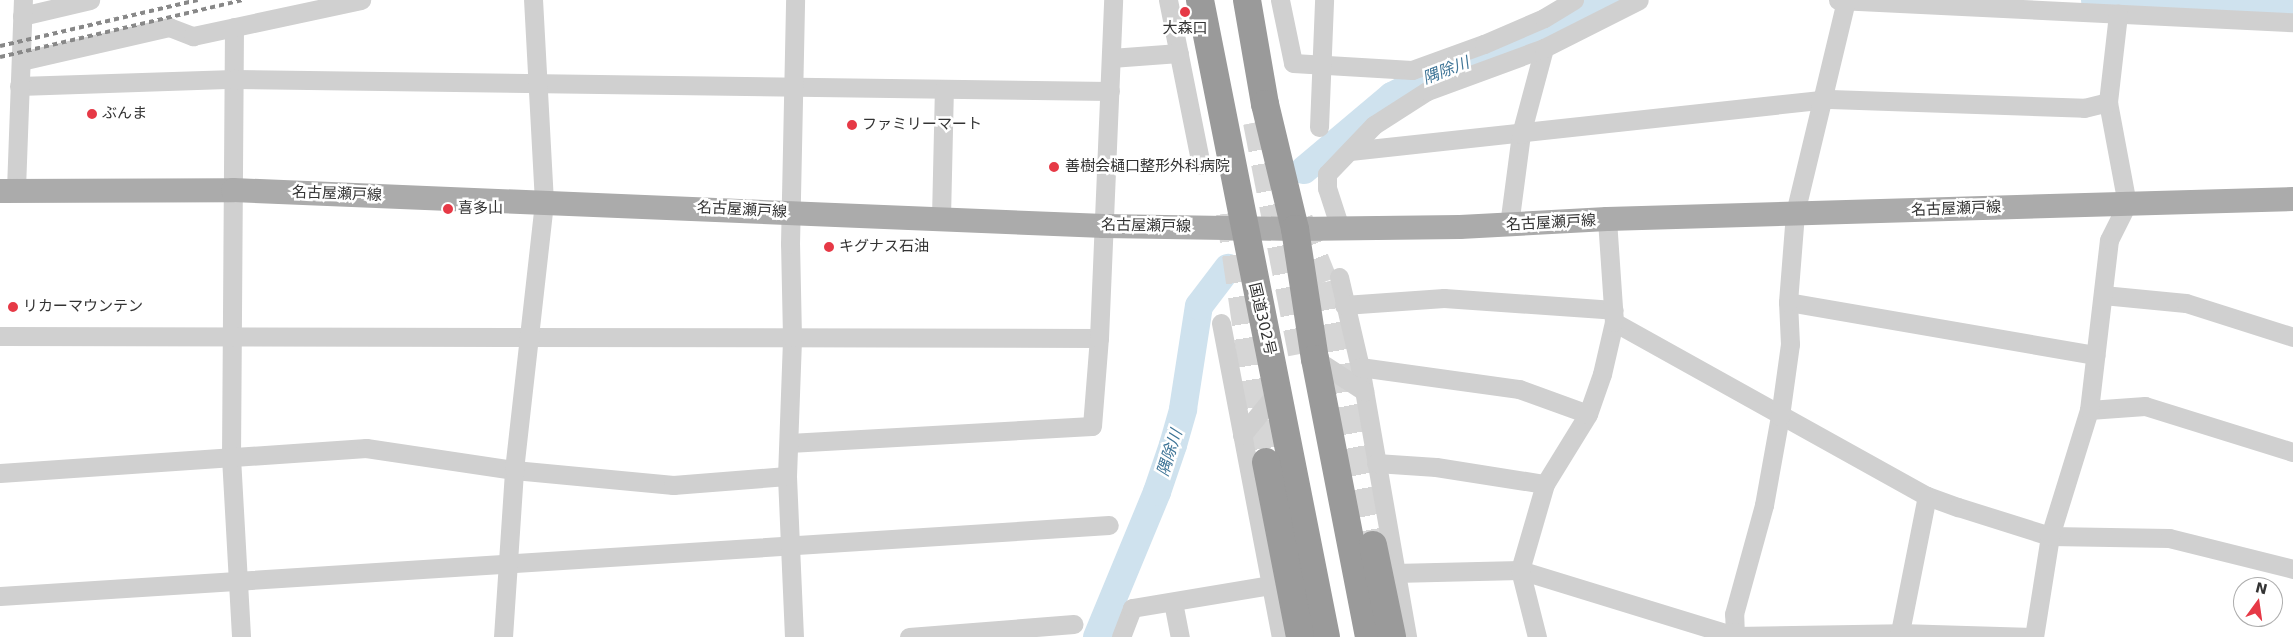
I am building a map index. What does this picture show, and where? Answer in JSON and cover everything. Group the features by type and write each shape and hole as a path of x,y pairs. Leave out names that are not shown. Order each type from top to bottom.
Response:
{"highway":[{"name":"国道302号","path":"1200,0 1243,228 1278,391 1326,637"},
{"path":"1247,0 1265,104 1295,230 1315,359 1369,637"},
{"path":"1266,462 1300,637"},
{"path":"1373,546 1392,637"}],"main road":[{"name":"名古屋瀬戸線","path":"8,190 233,190 1104,226 1295,230 1509,225 1607,219 2293,199"}],"street":[{"path":"8,190 21,61 23,8 90,0"},
{"path":"21,61 169,27 193,36 361,0"},
{"path":"503,637 510,562 514,470 527,337 535,300 544,202 533,0"},
{"path":"794,637 787,476 789,443 788,383 792,337 790,244 793,212 795,0"},
{"path":"789,443 1092,426 1099,338 1114,0"},
{"path":"1168,0 1188,87 1201,165"},
{"path":"1280,0 1290,59 1298,65 1412,70 1484,44 1551,6 1574,0"},
{"path":"1319,127 1324,0"},
{"path":"1340,228 1327,188 1327,174 1374,125 1427,91 1544,48 1639,0"},
{"path":"1838,0 2293,22"},
{"path":"1735,637 1734,614 1764,505 1780,416 1790,344 1788,302 1795,213 1846,0"},
{"path":"1394,573 1520,570 1735,637 1899,635 2034,637 2050,536 2089,410 2109,240 2127,204 2108,102 2118,14"},
{"path":"234,28 230,336 231,457 241,637"},
{"path":"1509,225 1521,134 1544,48"},
{"path":"1111,58 1179,53"},
{"path":"18,86 234,79 1110,91"},
{"path":"1188,87 1217,92"},
{"path":"941,218 944,89"},
{"path":"1350,151 1822,100 2084,108 2108,102"},
{"path":"1537,637 1520,570 1545,484 1588,414 1602,374 1614,316 1607,219"},
{"path":"1339,277 1360,367 1394,573 1407,637"},
{"path":"2103,295 2186,303 2293,337"},
{"path":"1344,305 1444,298 1614,316 1780,416 1927,496 2050,536 2169,538 2293,569"},
{"path":"1788,302 2096,355"},
{"path":"1221,323 1281,637"},
{"path":"0,336 1099,338"},
{"path":"1315,359 1364,391"},
{"path":"1360,367 1519,389 1588,414"},
{"path":"1242,435 1278,391"},
{"path":"2089,410 2145,406 2293,452"},
{"path":"0,473 366,448 514,470 673,485 787,476"},
{"path":"1376,463 1436,467 1545,484"},
{"path":"1899,635 1927,496"},
{"path":"0,596 1109,525"},
{"path":"1121,637 1132,608 1271,585"},
{"path":"1173,602 1180,637"},
{"path":"909,637 1073,624"}],"waterway":[{"name":"隅除川","path":"1304,170 1392,96 1431,76 1504,50 1606,0"},
{"name":"隅除川","path":"2095,0 2293,12"},
{"name":"隅除川","path":"1097,637 1157,492 1173,445 1183,409 1199,306 1228,268"}],"tunnel":[{"path":"1257,122 1302,354"},
{"path":"1230,213 1266,462"},
{"path":"1299,220 1324,282 1373,545"}],"railway":[{"path":"0,46 198,0"},
{"path":"0,57 243,0"}],"place":[{"name":"大森口","path":"1185,12"},
{"name":"ぶんま","path":"92,114"},
{"name":"ファミリーマート","path":"852,125"},
{"name":"善樹会樋口整形外科病院","path":"1054,167"},
{"name":"喜多山","path":"448,209"},
{"name":"キグナス石油","path":"829,247"},
{"name":"リカーマウンテン","path":"13,307"}]}
